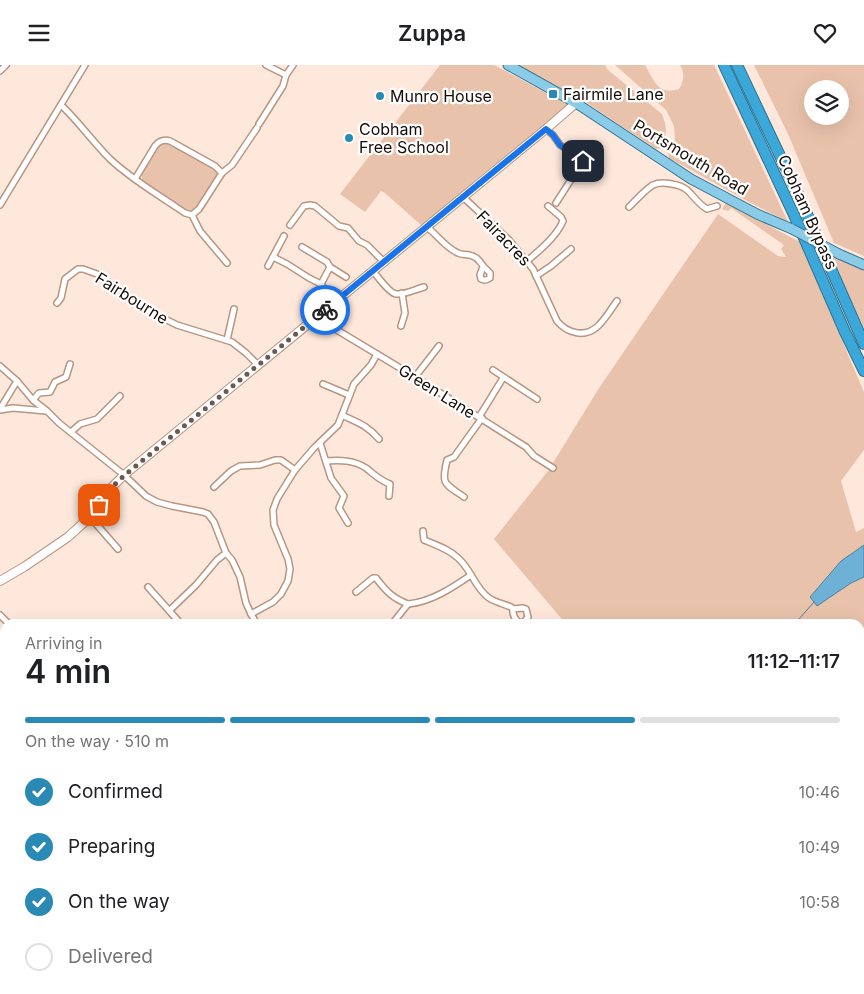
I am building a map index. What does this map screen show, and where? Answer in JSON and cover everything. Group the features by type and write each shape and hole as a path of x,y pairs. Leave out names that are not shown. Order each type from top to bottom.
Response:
{"highway":[{"name":"Cobham Bypass","path":"724,65 864,371"},
{"name":"Cobham Bypass","path":"737,65 799,196 864,344"}],"main road":[{"name":"Portsmouth Road","path":"508,65 576,103 691,179 757,214 792,229 864,265"}],"street":[{"path":"0,71 6,65"},
{"path":"0,205 85,65"},
{"path":"266,65 286,75"},
{"path":"192,215 199,209 222,173 232,165 283,86 286,75 293,65"},
{"path":"0,581 62,541 90,517 113,486 124,475 428,227 576,103"},
{"path":"61,105 111,160 176,207 192,215 200,231 227,263"},
{"path":"546,129 560,145 594,167"},
{"path":"135,179 154,146 165,140 215,166 222,173"},
{"path":"556,203 583,161"},
{"path":"630,207 654,185 667,183 686,188 707,209 716,206"},
{"name":"Fairacres","path":"464,197 509,240 527,261 533,269 557,321 562,327 570,332 580,333 589,331 598,326 617,301"},
{"path":"290,225 304,206 315,206 339,226 348,228 359,241 367,245 384,262"},
{"path":"548,206 563,221"},
{"path":"527,261 535,255 569,216"},
{"path":"428,227 456,253 472,255 483,267"},
{"path":"268,266 284,236"},
{"path":"302,247 327,262 330,267 346,277"},
{"path":"536,275 551,266 571,249"},
{"path":"273,257 321,284 334,303"},
{"path":"321,284 330,267"},
{"name":"Fairbourne","path":"57,303 61,298 65,279 78,269 83,269 97,274 158,316 186,328 232,342 258,365"},
{"path":"373,271 391,292 396,294 424,287"},
{"path":"401,325 405,313 402,293"},
{"path":"226,340 234,309"},
{"name":"Green Lane","path":"318,316 327,324 526,447 534,456 553,468"},
{"path":"415,377 439,346"},
{"path":"250,615 273,602 281,594 288,581 290,569 288,559 274,525 273,510 276,499 295,470 338,425 354,384 378,354"},
{"path":"33,400 39,393 50,392 55,383 66,377 70,363"},
{"path":"0,366 58,423 124,475 146,496 157,502 208,514 214,522 226,553 232,560 240,577 246,603 253,619"},
{"path":"493,370 537,399"},
{"path":"464,497 447,484 443,474 448,460 454,457 504,378"},
{"path":"0,410 17,381"},
{"path":"323,384 349,395"},
{"path":"531,395 535,390"},
{"path":"71,432 80,424 97,419 120,396"},
{"path":"0,410 13,408 46,411"},
{"path":"342,415 365,425 379,439"},
{"path":"320,443 331,478 344,496 339,508 348,523"},
{"path":"214,487 231,471 240,466 260,465 281,460 295,470"},
{"path":"326,461 346,460 365,467 380,481 390,484 389,496"},
{"path":"90,517 118,549"},
{"path":"424,531 424,540 444,548 463,562 489,598 513,609"},
{"path":"170,610 196,585 217,560 226,553"},
{"path":"356,592 373,578 376,578 390,595 399,601 408,604 417,603 431,598 471,575"},
{"path":"148,587 180,619"},
{"path":"149,597 153,592"},
{"path":"396,619 408,604"}],"shaded area":[{"path":"440,65 494,65 569,105 422,226 381,191 365,212 340,194"},
{"path":"518,65 605,65 608,70 662,114 666,131 661,148 656,149 581,99"},
{"path":"615,65 645,65 654,81 661,88 672,91 679,89 682,83 683,74 680,65 714,65 788,222 669,158 668,153 675,140 674,126 666,110"},
{"path":"754,65 864,65 864,256 834,243 788,134"},
{"path":"165,142 215,169 218,176 194,210 184,209 173,203 142,180 141,173 159,144"},
{"path":"726,203 800,242 864,392 864,450 841,481 856,532 864,528 864,619 562,619 494,539 548,471 599,388 718,214 778,256 786,257 781,249 784,245 731,208 728,211 722,209"},
{"path":"831,255 864,268 864,328"}],"water":[{"path":"864,545 864,577 851,583 817,606 810,597 841,561"}],"waterway":[{"path":"799,619 814,602"}],"way so far":[{"path":"99,505 113,486 126,474 325,310"}],"place":[{"name":"Fairmile Lane","path":"553,94"},
{"name":"Munro House","path":"380,96"},
{"name":"Cobham Free School","path":"349,138"}],"route":[{"path":"325,310 546,129 560,145 583,161"}]}
